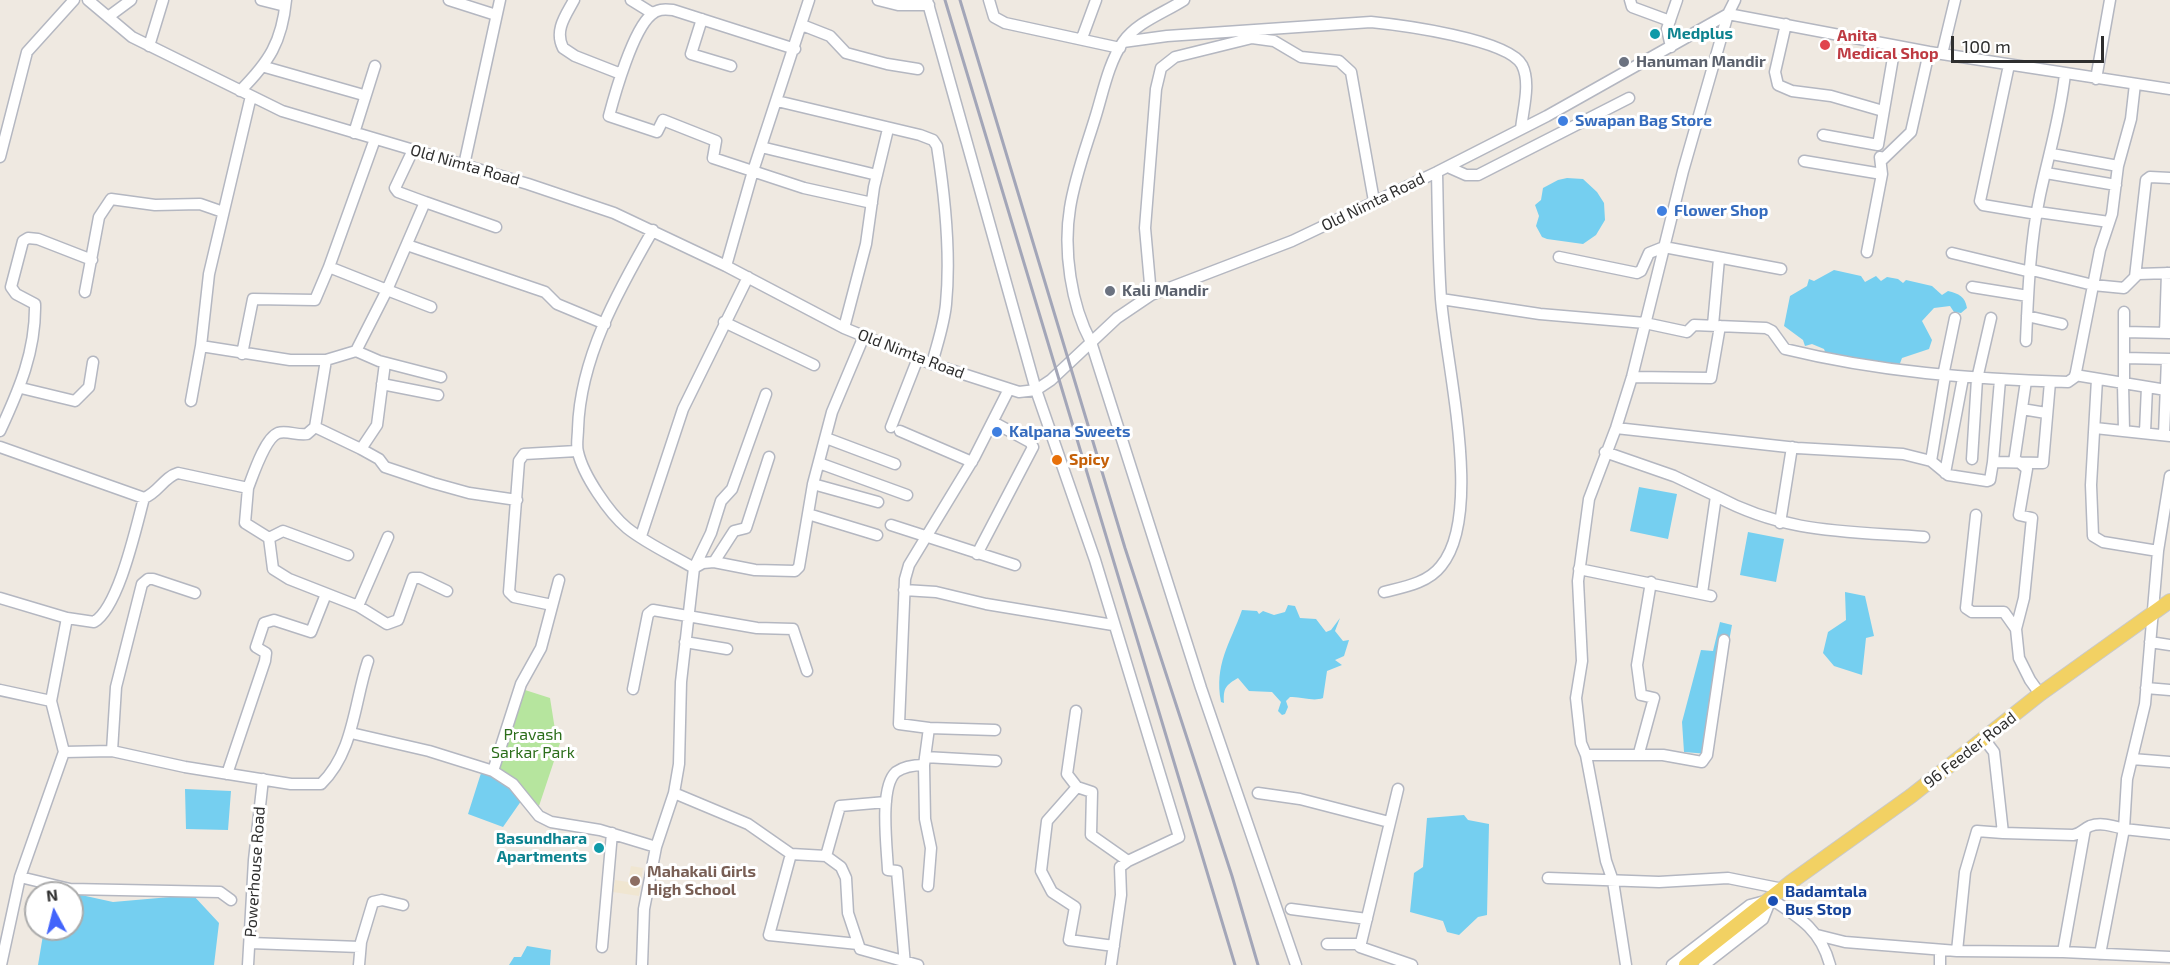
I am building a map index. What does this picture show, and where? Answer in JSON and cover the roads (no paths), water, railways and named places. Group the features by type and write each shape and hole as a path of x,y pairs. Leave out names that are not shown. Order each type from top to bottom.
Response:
{"main road":[{"name":"96 Feeder Road","path":"1686,965 1783,889 1911,796 2040,694 2155,614 2170,601"}],"street":[{"path":"1,149 27,52 74,0"},
{"name":"Old Nimta Road","path":"88,0 132,37 282,111 603,209 726,266 844,328 932,364 1009,389 1036,390 1117,318 1150,295 1292,242 1437,172 1521,129 1728,14"},
{"path":"108,17 131,0"},
{"path":"149,46 163,0"},
{"path":"240,91 265,67 281,31 285,3 261,0"},
{"path":"449,0 496,15"},
{"path":"464,165 500,0"},
{"path":"574,0 562,21 559,33 563,48 575,56 621,74"},
{"path":"632,0 652,13"},
{"path":"726,266 753,171 795,50 809,0"},
{"path":"878,0 898,5 928,2 1036,390 1095,560 1179,837 1120,867 1121,896 1111,965"},
{"path":"988,0 994,17 1005,23 1122,45 1167,36 1371,22 1401,25 1479,41 1511,54 1521,64 1526,84 1521,129"},
{"path":"1082,38 1096,0"},
{"path":"1184,0 1141,25 1122,45 1103,91 1070,208 1068,232 1074,300 1091,342 1202,688 1296,965"},
{"path":"1630,0 1632,7 1670,21"},
{"path":"1671,47 1667,29 1677,0"},
{"path":"1626,965 1613,881 1606,861 1586,755 1581,743 1576,698 1582,661 1579,569 1589,499 1616,428 1632,376 1664,247 1728,14 1735,0"},
{"path":"1942,54 1955,0"},
{"path":"2096,79 2110,0"},
{"path":"795,50 673,10 662,9 652,13 646,20 621,74 609,116 657,132 663,120 716,141 713,158 804,188 872,203"},
{"path":"1728,14 1929,52 2170,89"},
{"path":"702,19 690,52 692,56 731,66"},
{"path":"802,24 830,36 846,53 887,64 918,69"},
{"path":"1785,24 1775,72 1778,85 1792,91 1831,96 1884,111"},
{"path":"1150,295 1145,237 1156,89 1161,68 1175,57 1252,38 1263,38 1282,46 1296,56 1330,60 1345,65 1351,72 1355,87 1362,142 1374,201"},
{"path":"1868,252 1881,174 1878,145 1895,46"},
{"path":"1881,161 1911,132 1929,52"},
{"path":"2009,65 1980,201 1983,205 2109,222"},
{"path":"354,133 375,66"},
{"path":"265,67 360,94"},
{"path":"2026,341 2028,296 2038,213 2061,112 2065,74"},
{"path":"1441,299 1540,314 1645,324 1687,332 1692,326 1716,325 1770,329 1785,349 1843,363 1963,378 2068,382 2075,375 2100,250 2109,222 2118,166 2131,119 2135,84"},
{"path":"191,401 201,346 209,274 251,96"},
{"path":"1448,166 1466,175 1478,175 1629,98"},
{"path":"777,101 927,137 937,146 945,205 947,290 943,324 932,364"},
{"path":"0,109 12,114"},
{"path":"844,328 866,244 877,176 888,129"},
{"path":"1824,135 1878,145"},
{"path":"242,354 253,299 315,300 375,140"},
{"path":"761,147 877,176"},
{"path":"413,150 396,185 396,191 496,227"},
{"path":"2052,154 2118,166"},
{"path":"1804,161 1881,174"},
{"path":"1384,592 1420,582 1442,566 1450,551 1461,510 1463,476 1441,299 1437,172"},
{"path":"2046,173 2116,185"},
{"path":"2135,277 2146,180 2150,177 2170,178"},
{"path":"85,292 101,212 111,199 155,206 200,204 223,212"},
{"path":"356,351 387,290 425,202"},
{"path":"653,231 605,324 582,386 578,451 608,507 628,528 694,568"},
{"path":"0,431 21,388 29,362 36,306 33,302 16,294 10,287 23,241 28,238 38,239 92,260"},
{"path":"407,245 545,292 557,304 605,324"},
{"path":"1559,257 1637,273 1641,271 1649,253 1664,247 1781,269"},
{"path":"1952,253 2093,285 2125,288 2140,273 2168,273 2167,333 2124,332"},
{"path":"1632,376 1711,378 1719,259"},
{"path":"328,267 431,307"},
{"path":"640,536 683,409 748,277"},
{"path":"1972,287 2028,296"},
{"path":"2124,312 2124,430"},
{"path":"2027,316 2062,324"},
{"path":"1931,461 1955,318"},
{"path":"1972,459 1977,379 1991,318"},
{"path":"724,322 814,365"},
{"path":"694,568 703,563 714,562 755,570 795,571 800,565 813,483 843,381 864,336"},
{"path":"201,346 290,360 326,360 356,351 384,363 441,377"},
{"path":"918,358 895,429 972,462"},
{"path":"2095,428 2167,436 2166,390 2169,359 2124,358"},
{"path":"269,537 244,523 248,488 264,451 274,436 283,432 307,434 315,428 326,360"},
{"path":"21,388 75,401 88,387 93,362"},
{"path":"361,449 377,425 384,363"},
{"path":"2075,375 2166,390"},
{"path":"1945,473 1963,378"},
{"path":"2097,379 2091,485 2093,536 2103,542 2158,551"},
{"path":"1616,428 1792,447 1890,453 1931,461 1948,475 1990,480 2000,380"},
{"path":"2016,462 2026,381"},
{"path":"1993,462 2043,464 2050,381"},
{"path":"382,384 438,395"},
{"path":"2145,432 2147,387"},
{"path":"995,730 929,728 899,724 904,590 909,565 972,462 1009,389"},
{"path":"642,965 644,909 656,847 674,793 679,764 681,682 694,568 711,532 720,501 732,489 766,394"},
{"path":"2022,409 2046,413"},
{"path":"977,554 1033,447 1030,442 993,422"},
{"path":"315,428 375,456 385,467 469,493 517,500"},
{"path":"826,438 896,464"},
{"path":"0,447 144,498"},
{"path":"1780,523 1792,447"},
{"path":"552,605 514,597 509,592 521,456 578,451"},
{"path":"1605,452 1674,476 1756,516 1780,523 1813,529 1924,537"},
{"path":"714,562 734,531 746,528 769,457"},
{"path":"2016,462 2027,469 2019,515 2032,518 2024,598 2016,629 2019,658 2040,694"},
{"path":"819,463 907,495"},
{"path":"0,598 67,618 94,622 103,615 120,581 144,498 153,493 168,477 178,473 248,488"},
{"path":"2100,954 2124,829 2127,778 2146,688 2155,614 2158,551 2170,476"},
{"path":"813,483 878,502"},
{"path":"1579,569 1707,594 1716,496"},
{"path":"808,514 878,535"},
{"path":"1976,515 1966,608 1972,612 2004,612 2016,629"},
{"path":"891,525 1015,565"},
{"path":"269,537 283,531 348,555"},
{"path":"269,537 273,569 358,606 387,624 398,620 413,578 420,578 447,591"},
{"path":"358,606 388,537"},
{"path":"112,750 116,687 144,580 153,579 195,593"},
{"path":"493,771 521,684 541,648 559,580"},
{"path":"1639,753 1654,698 1641,695 1637,665 1651,582"},
{"path":"904,590 936,592 986,604 1113,625"},
{"path":"227,774 265,661 266,653 256,647 264,623 274,620 311,632 326,594"},
{"path":"633,689 650,611 687,614 757,628 793,629 807,671"},
{"path":"1,965 20,877 58,775 64,752 51,700 67,618"},
{"path":"1586,755 1663,754 1702,762 1707,754 1724,640"},
{"path":"685,642 727,649"},
{"path":"2150,642 2170,645"},
{"path":"64,752 112,750 227,774 321,784 329,776 351,733 357,693 368,661"},
{"path":"2146,688 2170,690"},
{"path":"0,690 51,700"},
{"path":"1076,711 1067,774 1077,787 1092,792 1091,835 1128,861"},
{"path":"928,886 931,848 925,819 925,761 929,728"},
{"path":"351,733 429,751 493,771 513,784 539,816 551,822 612,833 656,847"},
{"path":"1984,739 1994,752 2003,833"},
{"path":"2132,759 2170,762"},
{"path":"904,963 897,871 888,870 886,802 889,781 897,771 925,761 996,761"},
{"name":"Powerhouse Road","path":"248,965 254,860 263,779"},
{"path":"1077,787 1047,821 1041,871 1052,892 1075,908 1069,940 1114,946"},
{"path":"1398,789 1360,947 1368,952 1411,965"},
{"path":"674,793 748,824 790,854 826,856 840,867 846,878 848,913 860,949 918,965"},
{"path":"1258,793 1300,799 1389,822"},
{"path":"826,856 840,806 886,802"},
{"path":"1957,951 1965,872 1977,831 2073,836 2081,834 2085,829 2103,824 2124,829 2170,834"},
{"path":"2063,952 2085,829"},
{"path":"602,947 612,833"},
{"path":"790,854 769,935 858,944"},
{"path":"20,877 70,889 220,892 231,900"},
{"path":"1548,878 1613,881 1728,878 1783,889"},
{"path":"1704,965 1763,920 1771,899"},
{"path":"1672,965 1750,905 1771,899 1792,913 1817,935 1826,947 1830,965"},
{"path":"359,965 360,947 373,902 382,900 403,905"},
{"path":"1291,909 1367,919"},
{"path":"1817,935 1845,942 1940,950 2170,957"},
{"path":"250,943 360,947"},
{"path":"1327,944 1361,944"},
{"path":"1940,950 1940,965"}],"water":[{"path":"1567,178 1583,179 1597,192 1604,203 1605,220 1596,235 1583,244 1547,239 1542,237 1536,226 1539,216 1535,205 1541,200 1543,188"},
{"path":"1834,270 1861,276 1865,282 1876,276 1881,281 1887,277 1898,279 1903,283 1906,280 1932,286 1942,295 1948,291 1961,296 1967,308 1961,313 1954,312 1950,306 1934,308 1922,321 1932,340 1929,349 1902,358 1899,366 1827,357 1824,349 1812,344 1805,346 1803,340 1784,326 1790,296 1807,286 1809,279 1814,281"},
{"path":"1639,487 1677,494 1668,539 1630,531"},
{"path":"1748,532 1784,539 1776,582 1740,575"},
{"path":"1845,592 1865,596 1874,636 1866,638 1862,675 1834,666 1823,653 1828,632 1846,620"},
{"path":"1288,605 1295,606 1300,618 1316,619 1326,632 1331,630 1340,618 1335,631 1343,641 1349,640 1344,656 1335,660 1342,665 1327,671 1323,698 1290,697 1286,701 1288,707 1285,714 1282,715 1278,711 1281,702 1272,692 1249,691 1238,678 1226,688 1224,703 1221,702 1219,689 1221,665 1242,610 1257,611 1259,614 1263,611 1274,615 1285,612"},
{"path":"1720,622 1732,625 1708,754 1684,752 1682,722 1701,650 1713,651"},
{"path":"482,770 526,794 503,827 468,814"},
{"path":"185,789 231,791 228,830 186,829"},
{"path":"1464,815 1468,820 1489,824 1487,915 1478,917 1459,935 1447,932 1443,921 1410,912 1414,873 1423,867 1427,818"},
{"path":"193,895 219,923 214,965 38,965 42,941 84,941 84,896 113,902"},
{"path":"527,946 551,950 550,965 509,965 514,957 521,957"}],"railway":[{"path":"945,0 1235,965"},
{"path":"960,0 1125,548 1232,876 1258,965"}],"place":[{"name":"Medplus","path":"1655,34"},
{"name":"Anita Medical Shop","path":"1825,45"},
{"name":"Hanuman Mandir","path":"1624,62"},
{"name":"Swapan Bag Store","path":"1563,121"},
{"name":"Flower Shop","path":"1662,211"},
{"name":"Kali Mandir","path":"1110,291"},
{"name":"Kalpana Sweets","path":"997,432"},
{"name":"Spicy","path":"1057,460"},
{"name":"Basundhara Apartments","path":"599,848"},
{"name":"Mahakali Girls High School","path":"635,881"},
{"name":"Badamtala Bus Stop","path":"1773,901"}],"park label":[{"name":"Pravash Sarkar Park","path":"533,744"}]}
